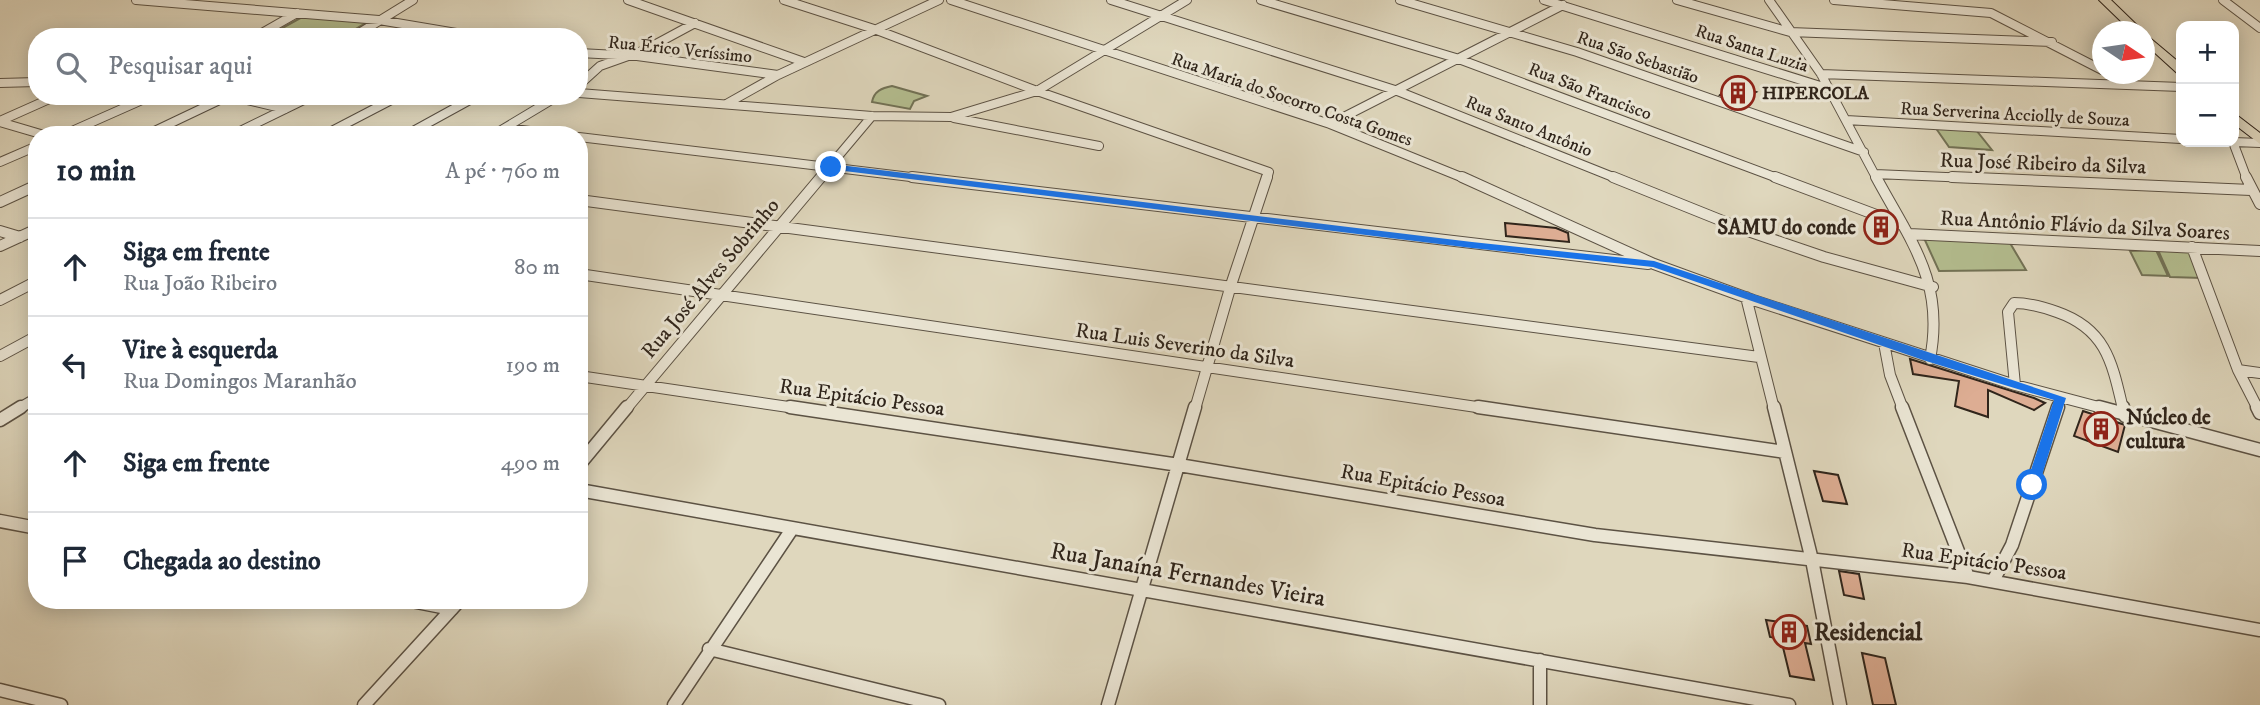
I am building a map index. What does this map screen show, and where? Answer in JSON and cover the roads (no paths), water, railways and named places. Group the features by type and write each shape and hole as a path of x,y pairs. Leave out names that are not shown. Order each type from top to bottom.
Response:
{"main road":[{"path":"2105,0 2127,21"},
{"path":"2155,46 2176,65"},
{"path":"2239,122 2260,141"}],"street":[{"path":"136,0 379,20 427,28"},
{"path":"367,28 413,0"},
{"path":"628,0 804,62"},
{"path":"784,0 874,29 1037,91 1269,172 1231,285 1108,705"},
{"path":"728,103 804,62 939,0"},
{"name":"Rua Maria do Socorro Costa Gomes","path":"950,0 1330,124 1503,194 1654,264"},
{"name":"Rua Santo Antônio","path":"1111,0 1395,90 1745,230 1844,263 1933,287"},
{"path":"951,117 1037,91 1186,0"},
{"name":"Rua São Francisco","path":"1261,0 1456,58 1903,225"},
{"name":"Rua São Sebastião","path":"1400,0 1510,31 1864,152"},
{"name":"Rua Santa Luzia","path":"1544,0 1830,89"},
{"path":"1330,124 1572,0"},
{"path":"1679,0 1790,32 2053,42"},
{"path":"1769,0 1830,89 1909,234 1933,287 1936,330 1930,359"},
{"path":"1834,0 1980,11 1999,15 2092,64"},
{"path":"2223,0 2260,28"},
{"path":"271,28 297,13"},
{"path":"588,77 600,66 629,56 695,23"},
{"name":"Rua Érico Veríssimo","path":"588,54 629,56 778,75"},
{"path":"1821,74 2176,88"},
{"path":"0,83 28,82"},
{"path":"588,94 872,116 951,117 1098,146"},
{"path":"0,121 36,105"},
{"path":"83,126 131,105"},
{"path":"165,126 210,105"},
{"path":"268,105 285,109"},
{"path":"250,126 293,105"},
{"path":"341,126 382,105"},
{"path":"422,126 461,105"},
{"path":"508,126 543,105"},
{"name":"Rua José Alves Sobrinho","path":"588,455 872,116"},
{"name":"Rua Serverina Acciolly de Souza","path":"1846,120 2176,139"},
{"path":"0,121 28,130"},
{"path":"588,138 1654,264 1930,359 2125,416 2260,450"},
{"path":"2239,142 2260,141"},
{"path":"2235,147 2260,204"},
{"path":"0,162 28,150"},
{"name":"Rua José Ribeiro da Silva","path":"1875,174 2252,190"},
{"path":"0,202 28,189"},
{"path":"588,201 1759,357"},
{"path":"0,231 20,237"},
{"path":"0,246 28,233"},
{"name":"Rua Antônio Flávio da Silva Soares","path":"1909,234 2260,251"},
{"path":"2192,247 2238,370 2260,413"},
{"name":"Rua Luis Severino da Silva","path":"588,275 1785,452"},
{"path":"0,300 28,286"},
{"path":"1746,297 1812,560 1840,705"},
{"path":"2015,385 2008,312 2014,303 2031,304 2087,326 2097,338 2105,356 2125,416"},
{"path":"0,356 28,341"},
{"path":"1884,343 1890,374 1968,577"},
{"path":"2238,370 2260,373"},
{"name":"Rua Epitácio Pessoa","path":"588,377 1179,465 1595,535 1968,577 2260,630"},
{"path":"1993,581 2012,545 2060,398"},
{"path":"0,420 28,403"},
{"name":"Rua Janaína Fernandes Vieira","path":"588,492 1789,705"},
{"path":"0,521 28,526"},
{"path":"674,705 709,649 793,529"},
{"path":"364,705 452,609"},
{"path":"709,649 939,705"},
{"path":"1540,660 1540,705"},
{"path":"0,690 61,705"}],"place":[{"name":"HIPERCOLA","path":"1738,93"},
{"name":"SAMU do conde","path":"1881,227"},
{"name":"Núcleo de cultura","path":"2101,429"},
{"name":"Residencial","path":"1789,632"}]}
